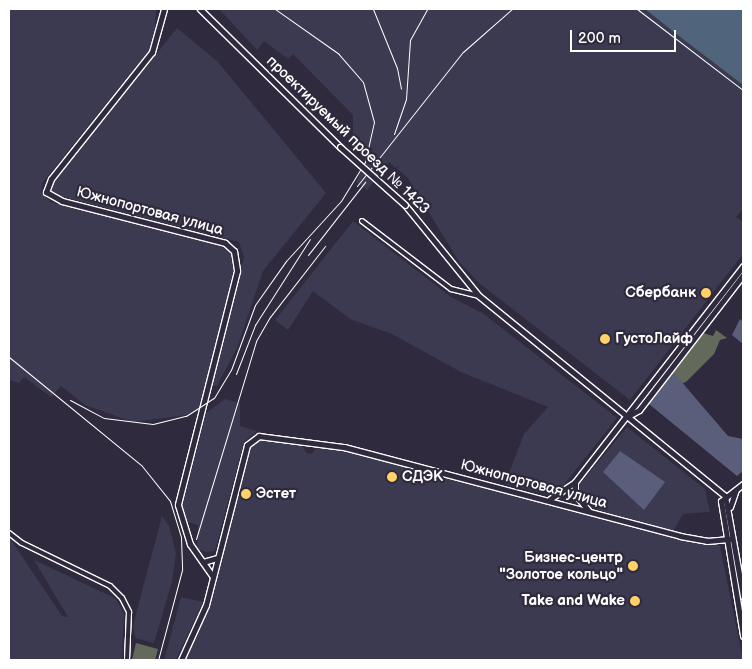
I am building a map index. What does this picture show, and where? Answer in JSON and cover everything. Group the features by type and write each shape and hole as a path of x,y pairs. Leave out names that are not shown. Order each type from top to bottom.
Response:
{"main road":[{"name":"Южнопортовая улица","path":"164,9 152,52 51,179 46,192 62,201 225,243 234,251 238,270 178,505 190,544 203,562"},
{"name":"проектируемый проезд № 1423","path":"200,9 340,147 405,205 479,296 725,496"},
{"path":"643,401 743,266"},
{"path":"550,499 575,482 643,401 743,275"},
{"name":"Южнопортовая улица","path":"181,660 206,605 212,575 247,445 259,436 344,447 550,499 680,536 732,539"},
{"path":"575,482 575,494 588,510"},
{"path":"743,484 725,496 721,501 743,636"},
{"path":"729,510 737,489"},
{"path":"725,496 743,596"},
{"path":"212,575 203,562 217,558"}],"street":[{"path":"362,221 450,289 479,296"},
{"path":"9,533 22,544 110,586 122,598 129,612 127,660"}],"shaded area":[{"path":"9,9 156,9 154,44 43,182 41,191 50,202 225,247 234,258 235,270 201,406 187,415 133,422 85,405 61,386 51,397 24,377 19,383 9,380"},
{"path":"219,9 645,9 743,85 743,209 736,217 743,222 743,254 630,400 479,283 460,263 407,177 389,162 367,190 356,182 373,148 353,145 353,115 293,54 288,59 264,41 257,50"},
{"path":"177,28 217,61 326,193 263,271 237,348 217,386 211,385 244,257 239,242 56,195 52,191 54,183"},
{"path":"353,221 451,297 484,314 617,418 559,491 549,495 505,484 524,434 548,407 461,372 392,334 350,319 313,291 288,330 275,320"},
{"path":"225,399 240,403 240,426 257,431 244,442 215,551 207,552 197,549 198,525 188,522 182,508 206,413"},
{"path":"627,427 705,489 710,512 683,514 673,531 595,509 579,497 579,485"},
{"path":"260,440 302,444 306,453 312,454 315,449 325,446 720,546 743,660 185,660 207,612 251,444"},
{"path":"162,516 169,526 176,553 172,582 154,643 135,638 133,625"},
{"path":"9,537 62,616 68,617 34,560 115,598 124,613 122,660 9,660"},
{"path":"181,597 203,602 176,660 164,660"}],"green space":[{"path":"716,330 727,338 720,340 714,354 687,381 658,398 655,396 703,333 713,336"},
{"path":"136,643 158,649 155,660 132,660"}],"water":[{"path":"645,9 743,9 743,85 679,36"}],"building":[{"path":"740,319 743,322 743,344 732,335"},
{"path":"674,373 728,436 743,439 743,471 737,476 649,404"},
{"path":"620,451 665,482 644,510 603,472"}],"railway":[{"path":"70,400 104,418 153,424 186,416 214,398 231,370 255,305 286,261 341,201 365,162 374,122 363,82 339,54 275,9"},
{"path":"373,9 397,68 401,89"},
{"path":"394,134 406,99 410,40 427,9"},
{"path":"357,186 463,52 512,9"},
{"path":"637,9 743,90"},
{"path":"308,255 365,182"},
{"path":"236,374 255,325 310,239"},
{"path":"196,539 256,341 270,317 325,246"},
{"path":"9,357 142,466 170,501 181,537 182,570 158,660"}],"place":[{"name":"Сбербанк","path":"706,293"},
{"name":"ГустоЛайф","path":"605,339"},
{"name":"СДЭК","path":"392,477"},
{"name":"Эстет","path":"246,494"},
{"name":"Бизнес-центр \"Золотое кольцо\"","path":"633,566"},
{"name":"Take and Wake","path":"635,601"}]}
